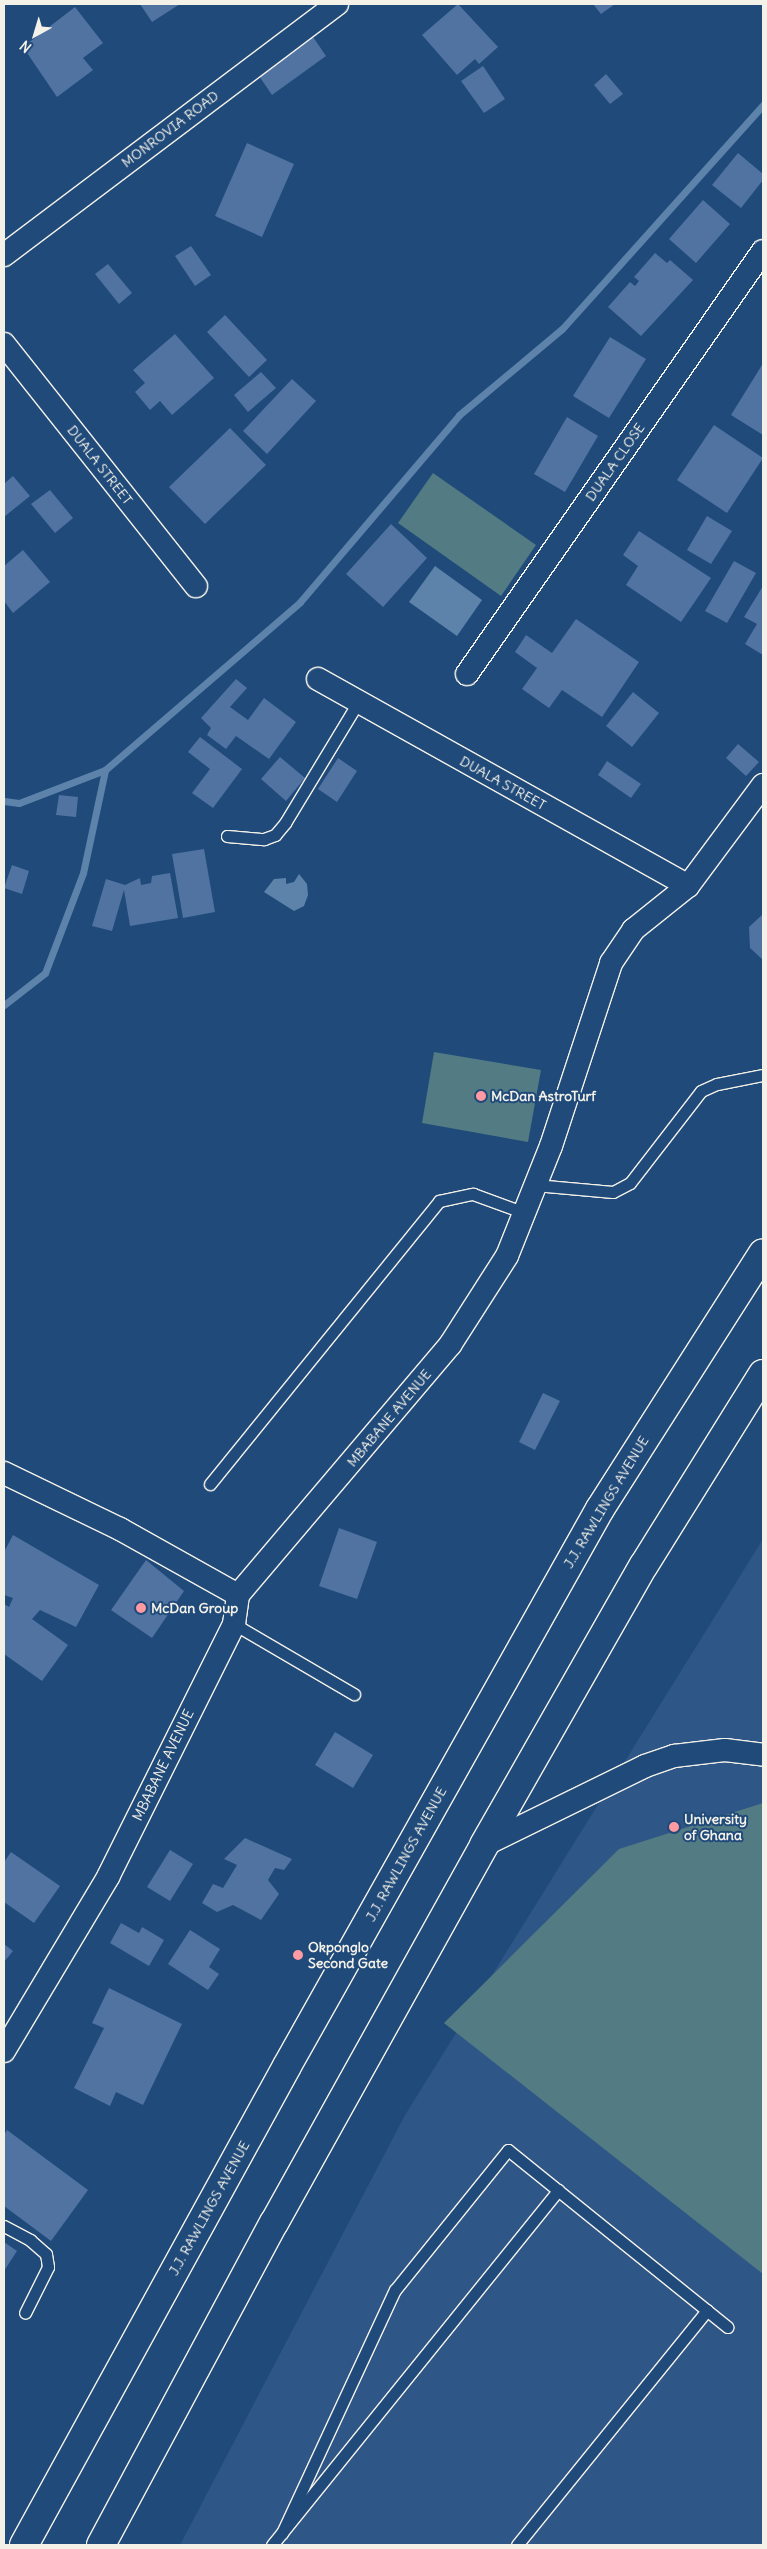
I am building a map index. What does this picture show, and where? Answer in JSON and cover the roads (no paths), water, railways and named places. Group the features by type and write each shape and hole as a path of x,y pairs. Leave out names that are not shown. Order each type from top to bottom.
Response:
{"highway":[{"name":"J.J. RAWLINGS AVENUE","path":"24,2545 282,2075 590,1526 763,1253"},
{"path":"101,2545 274,2223 484,1845 644,1565 763,1374"}],"street":[{"name":"MONROVIA ROAD","path":"4,255 337,4"},
{"name":"DUALA CLOSE","path":"467,674 763,251"},
{"name":"DUALA STREET","path":"4,344 196,586"},
{"name":"DUALA STREET","path":"318,679 688,886"},
{"name":"MBABANE AVENUE","path":"4,2051 108,1877 234,1624 238,1595 450,1345 506,1256 551,1146 611,963 633,930 688,886 763,785"},
{"path":"4,1473 120,1529 238,1595"},
{"path":"484,1845 645,1766 674,1756 725,1750 763,1755"}],"lane":[{"path":"227,836 264,839 275,835 285,823 359,701"},
{"path":"535,1185 613,1192 630,1183 701,1091 717,1084 763,1075"},
{"path":"210,1484 439,1201 472,1194 525,1213"},
{"path":"234,1624 354,1694"},
{"path":"282,2532 396,2290 508,2150 727,2327"},
{"path":"272,2545 558,2190"},
{"path":"4,2226 30,2240 46,2254 48,2267 25,2313"},
{"path":"517,2545 706,2310"}],"waterway":[{"path":"4,1005 45,973 83,873 105,770 300,602 459,415 562,329 763,105"},
{"path":"4,801 19,803 105,770"}],"place":[{"name":"McDan AstroTurf","path":"481,1096"},
{"name":"McDan Group","path":"141,1608"},
{"name":"University of Ghana","path":"674,1827"},
{"name":"Okponglo Second Gate","path":"298,1955"}]}
